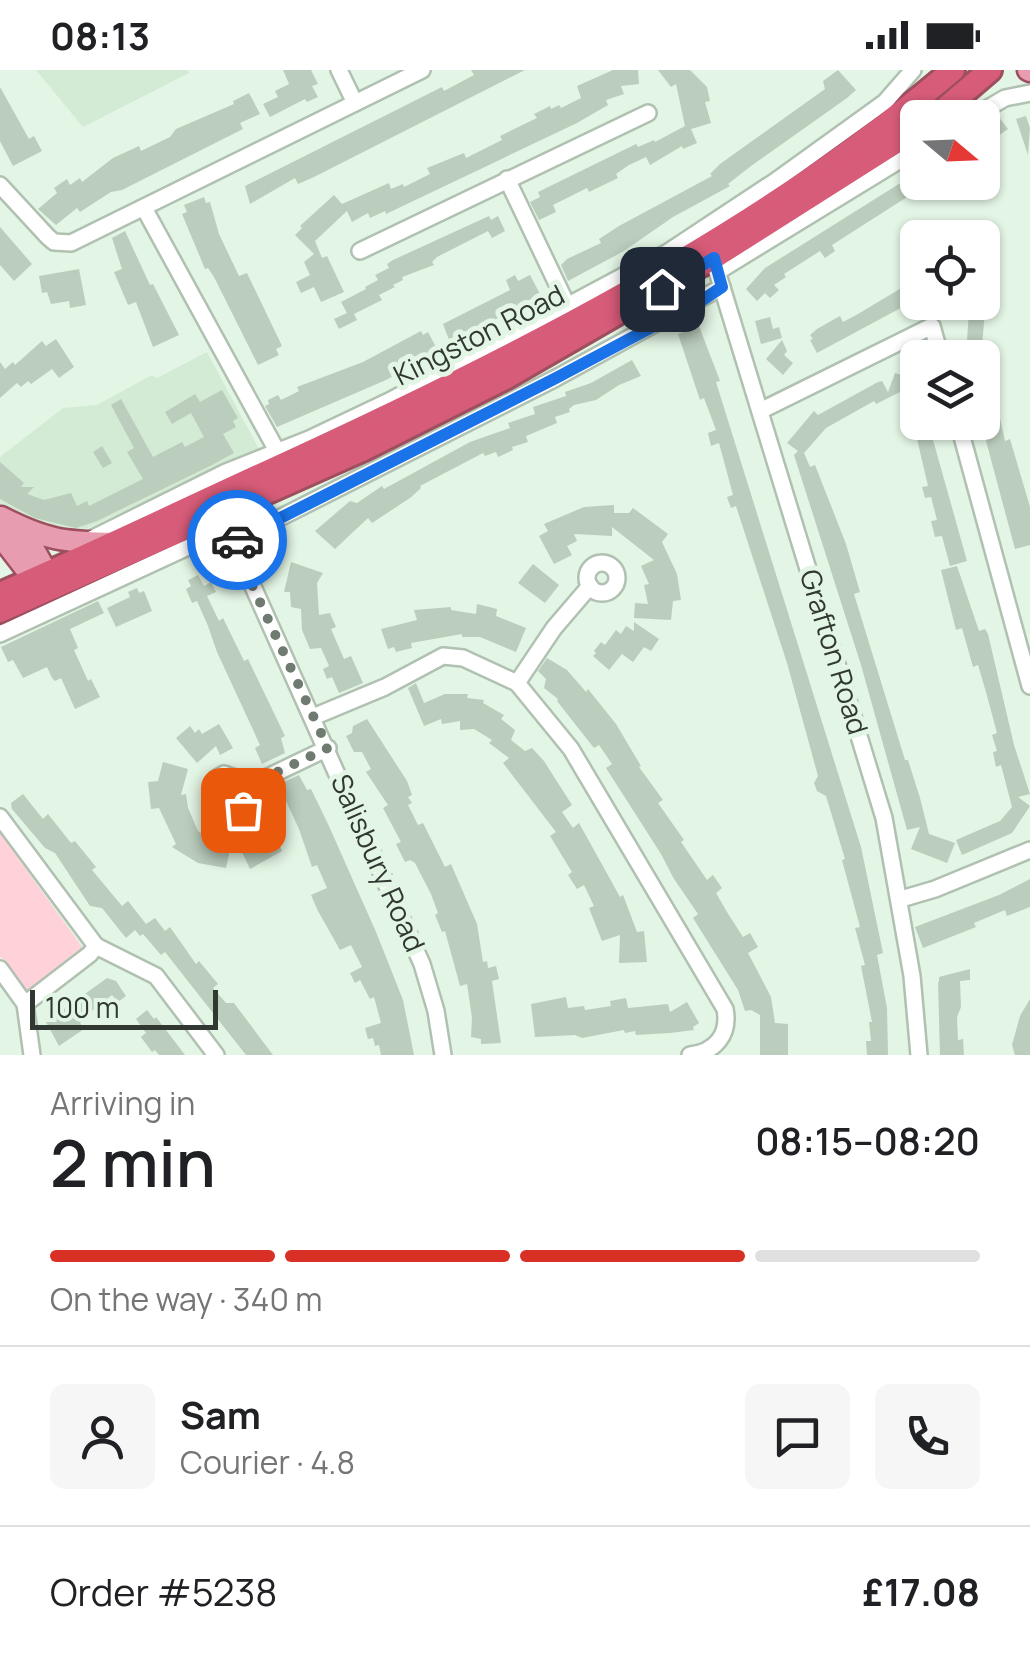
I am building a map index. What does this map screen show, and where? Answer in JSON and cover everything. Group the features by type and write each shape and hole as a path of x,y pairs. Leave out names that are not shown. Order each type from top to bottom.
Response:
{"highway":[{"name":"Kingston Road","path":"0,612 113,544 358,431 584,315 762,209 903,111 952,70"},
{"path":"955,100 990,70"},
{"name":"Kingston Road","path":"0,594 46,584 226,528 364,449 717,272 900,141"}],"main road":[{"path":"1,517 41,538 113,544"},
{"path":"1,517 35,550 46,584"},
{"path":"0,536 46,584"}],"street":[{"path":"339,70 355,103"},
{"path":"0,185 54,242 80,241 422,70"},
{"name":"Kingston Road","path":"83,543 226,472 389,402 668,252 885,102 913,70"},
{"path":"1000,101 1030,93"},
{"path":"360,251 648,113"},
{"path":"717,272 900,161"},
{"path":"508,179 568,307"},
{"path":"144,208 278,451"},
{"name":"Grafton Road","path":"717,272 884,818 901,899 919,1055"},
{"path":"760,411 937,320 939,340"},
{"path":"963,440 1030,686"},
{"path":"0,634 226,528"},
{"name":"Salisbury Road","path":"226,528 422,964 436,1011 442,1055"},
{"path":"517,683 554,628 590,586"},
{"path":"313,717 385,687 443,656 462,658 517,683 571,748 724,1009 724,1034 705,1053 690,1055"},
{"path":"252,784 328,748"},
{"path":"0,817 96,946 156,976 216,1055"},
{"path":"901,899 1030,850"},
{"path":"25,1004 96,946"},
{"path":"0,969 25,1004 32,1055"}],"shaded area":[{"path":"36,70 188,70 189,73 83,127"},
{"path":"207,352 259,449 70,536 23,525 0,505 0,457 63,408 97,405 152,375 157,378"},
{"path":"0,833 82,947 81,956 29,996 0,956"}],"building":[{"path":"283,70 311,70 318,84 312,86 318,97 307,102 305,99 270,117 263,104 278,97 275,91 289,84"},
{"path":"471,70 525,70 314,177 298,184 295,178 250,204 245,186 442,87 444,91 474,75"},
{"path":"613,70 638,70 639,84 621,86 624,94 606,100 608,105 577,123 386,214 385,211 370,218 368,213 352,222 347,211 315,241 322,258 327,256 344,292 321,302 314,287 301,293 296,282 310,275 304,262 314,254 295,235 334,195 342,204 389,183 391,189 403,184 404,187 430,174 427,168 464,153 466,158 502,140 500,136 537,118 534,114 550,106 561,108 581,98 577,86"},
{"path":"658,70 690,70 707,87 710,101 705,102 711,123 691,129 697,143 683,149 682,146 650,165 646,157 629,165 616,174 618,178 553,205 556,212 539,220 530,202 540,197 538,192 636,144 638,147 655,142 685,126 676,84 671,87"},
{"path":"838,70 856,90 847,98 751,166 730,186 568,281 561,265 567,259 601,243 599,239 619,226 712,176 720,164 825,89 823,81"},
{"path":"0,87 29,139 34,136 42,151 13,166 0,141"},
{"path":"249,93 260,114 240,123 243,129 111,192 80,212 77,208 56,225 38,209 57,193 54,188 67,179 70,185 80,178 82,182 113,158 139,146 141,151"},
{"path":"1026,116 1030,128 1028,155 1016,119"},
{"path":"1000,119 1008,129 1000,135"},
{"path":"900,183 902,200 832,245 835,251 825,258 820,251 784,274 786,277 774,285 779,290 770,298 765,293 757,301 746,289 765,268"},
{"path":"204,197 206,203 210,202 219,234 239,276 247,273 282,346 276,349 279,355 258,365 214,277 205,269 182,214 187,212 184,205"},
{"path":"489,216 491,220 498,216 505,231 492,238 488,231 437,257 434,265 402,277 395,287 379,295 382,300 354,314 357,320 339,329 334,319 347,313 341,302 378,280 375,275 389,268 387,264"},
{"path":"0,227 32,264 14,281 0,265"},
{"path":"125,231 179,335 153,347 136,302 128,305 114,272 122,269 112,238"},
{"path":"79,269 86,305 70,308 69,301 51,304 47,292 42,293 39,276"},
{"path":"515,275 518,281 530,275 540,294 451,345 443,324 510,290 506,280"},
{"path":"900,289 900,308 817,353 810,335 840,316 843,322"},
{"path":"770,317 773,329 779,327 782,338 761,344 755,321"},
{"path":"968,320 984,320 983,340 967,340"},
{"path":"699,326 720,381 716,382 861,847 883,953 877,955 887,1008 888,1055 867,1055 866,1041 871,1041 872,1022 861,966 865,965 855,928 860,927 842,860 845,859 826,796 817,791 814,783 818,776 787,663 736,506 731,508 727,497 733,495 719,443 711,446 708,433 716,430 704,398 700,400 678,334"},
{"path":"421,331 423,335 428,332 438,351 386,380 277,427 265,406 278,395 281,400 299,391 297,387 363,362"},
{"path":"56,339 74,367 59,378 52,369 31,384 28,381 21,387 17,383 0,398 0,362 5,369 13,362 15,365 42,341 46,346"},
{"path":"782,340 787,351 784,355 793,363 783,375 766,359"},
{"path":"632,360 641,376 596,400 574,405 570,412 555,417 557,423 526,436 528,442 512,447 513,450 498,457 496,452 485,456 483,453 420,486 410,498 372,523 368,518 335,549 315,531 350,501 357,503 382,486 384,489 470,442 510,428 508,423 535,414 533,407 566,396 565,392 591,383"},
{"path":"895,373 900,375 900,392 876,404 874,401 826,428 804,453 810,467 815,465 846,544 860,592 854,594 929,834 955,843 947,863 911,849 920,827 907,830 861,665 794,455 798,451 787,443 814,411 818,415 878,382 882,381 888,392"},
{"path":"222,390 238,418 233,421 236,427 223,434 234,453 212,465 76,528 35,518 0,499 0,462 24,483 21,487 34,487 27,494 44,500 71,493 77,506 87,501 89,506 143,479 127,452 134,448 111,405 121,399 153,457 182,442 185,447 204,437 191,413 172,424 165,412 195,394 200,402"},
{"path":"1000,419 1030,507 1030,545 1015,549 986,440 1000,440"},
{"path":"917,440 933,440 967,561 950,566 942,536 935,537 931,521 937,520 931,497 925,498 922,487 928,486"},
{"path":"102,446 112,463 103,468 93,452"},
{"path":"614,505 614,513 629,513 633,508 668,534 662,542 677,574 681,600 673,601 671,620 634,618 635,603 648,604 644,585 649,584 641,566 654,560 612,527 612,536 574,534 577,541 567,546 572,555 554,564 539,536 548,531 544,524 584,507"},
{"path":"291,562 323,573 317,583 319,615 330,613 336,627 331,629 344,659 351,656 363,683 339,693 332,677 327,679 323,669 329,666 321,648 310,649 302,630 301,609 291,607 290,592 284,592"},
{"path":"533,564 559,585 545,603 518,583"},
{"path":"957,566 979,631 985,629 988,634 1014,745 1030,794 1018,797 1030,806 1012,833 962,855 956,840 1000,821 1012,807 1001,765 996,767 992,735 997,733 978,665 973,667 962,628 956,630 941,570"},
{"path":"198,575 204,586 211,582 216,592 207,596 219,621 223,618 244,661 248,659 285,736 281,738 285,753 262,764 255,748 260,745 197,601 192,603 186,589 191,586 188,580"},
{"path":"137,588 139,593 144,591 152,611 116,627 107,608 130,597 128,592"},
{"path":"98,601 104,613 70,629 78,648 74,650 100,697 75,709 61,678 55,681 47,667 23,678 1,647"},
{"path":"477,604 497,609 496,616 526,628 516,652 462,634 411,643 412,648 396,652 394,647 388,649 381,629 417,620 414,610 451,607 476,614"},
{"path":"634,622 659,639 651,651 644,647 633,662 622,654 609,670 593,656 594,651 601,642 605,645 616,630 621,634 626,626 634,631"},
{"path":"547,658 567,670 586,692 588,689 616,724 639,767 663,800 658,803 684,840 681,842 707,880 713,875 722,888 716,893 743,937 750,933 758,947 748,953 771,997 775,1023 788,1024 788,1055 760,1055 760,1015 745,1011 738,990 693,918 698,914 606,768 612,764 599,745 594,748 558,699 544,688 546,679 538,671"},
{"path":"416,683 424,703 445,694 468,694 467,698 484,700 504,715 501,719 515,730 511,740 525,751 532,748 544,761 572,805 562,812 573,828 579,823 620,897 623,895 637,932 644,931 647,962 619,963 620,935 602,941 589,908 594,906 584,885 577,889 568,875 572,872 550,836 556,832 503,763 509,758 489,743 492,740 474,729 460,730 460,721 442,724 441,719 424,726 408,688"},
{"path":"367,719 407,781 412,795 408,805 418,825 423,823 445,867 451,864 477,924 483,962 487,961 488,968 496,966 499,979 492,981 501,1043 481,1044 481,1039 471,1037 467,984 460,986 431,894 415,863 405,862 396,844 401,842 383,808 388,805 366,772 371,769 362,752 354,752 346,736 352,733 353,726"},
{"path":"219,724 233,748 220,755 216,746 197,763 176,738 190,726 195,733 199,729 202,734"},
{"path":"163,762 188,769 181,795 186,794 198,831 213,841 231,845 226,868 198,863 172,847 176,844 159,808 151,809 148,782 158,781"},
{"path":"299,775 307,790 311,789 376,932 403,1000 414,1055 381,1055 379,1045 375,1046 373,1038 368,1039 365,1028 381,1023 374,997 370,999 360,980 355,983 350,973 362,967 351,945 340,950 318,911 311,895 327,888 317,865 312,867 299,829 275,786"},
{"path":"23,794 43,819 48,814 71,843 75,841 96,867 92,870 122,906 128,901 146,924 155,918 165,931 170,927 196,964 199,961 218,984 213,988 226,1003 234,1003 273,1055 246,1055 165,952 161,955 135,930 126,938 102,908 90,906 55,853 45,848 12,809 11,803"},
{"path":"268,821 282,851 250,869 236,839"},
{"path":"1030,879 1030,907 1007,916 1005,910 974,923 976,927 923,948 915,927"},
{"path":"970,969 970,980 960,981 961,1007 957,1017 958,1040 963,1039 964,1055 940,1055 939,977"},
{"path":"107,978 116,981 126,996 118,1002 112,995 80,1023 84,1029 59,1046 46,1022"},
{"path":"566,997 568,1008 584,1006 585,1010 611,1006 610,1001 626,998 628,1008 668,1004 670,1012 687,1002 699,1023 694,1030 670,1033 636,1035 635,1031 624,1030 582,1038 535,1037 531,1004"},
{"path":"1030,999 1030,1055 1015,1055 1012,1045 1020,1016"},
{"path":"147,1010 185,1055 152,1052 141,1037 146,1033 136,1019"}],"way so far":[{"path":"237,540 232,542 328,748 252,784 243,810"}],"route":[{"path":"237,540 701,301 722,287 714,258 662,289"}]}
